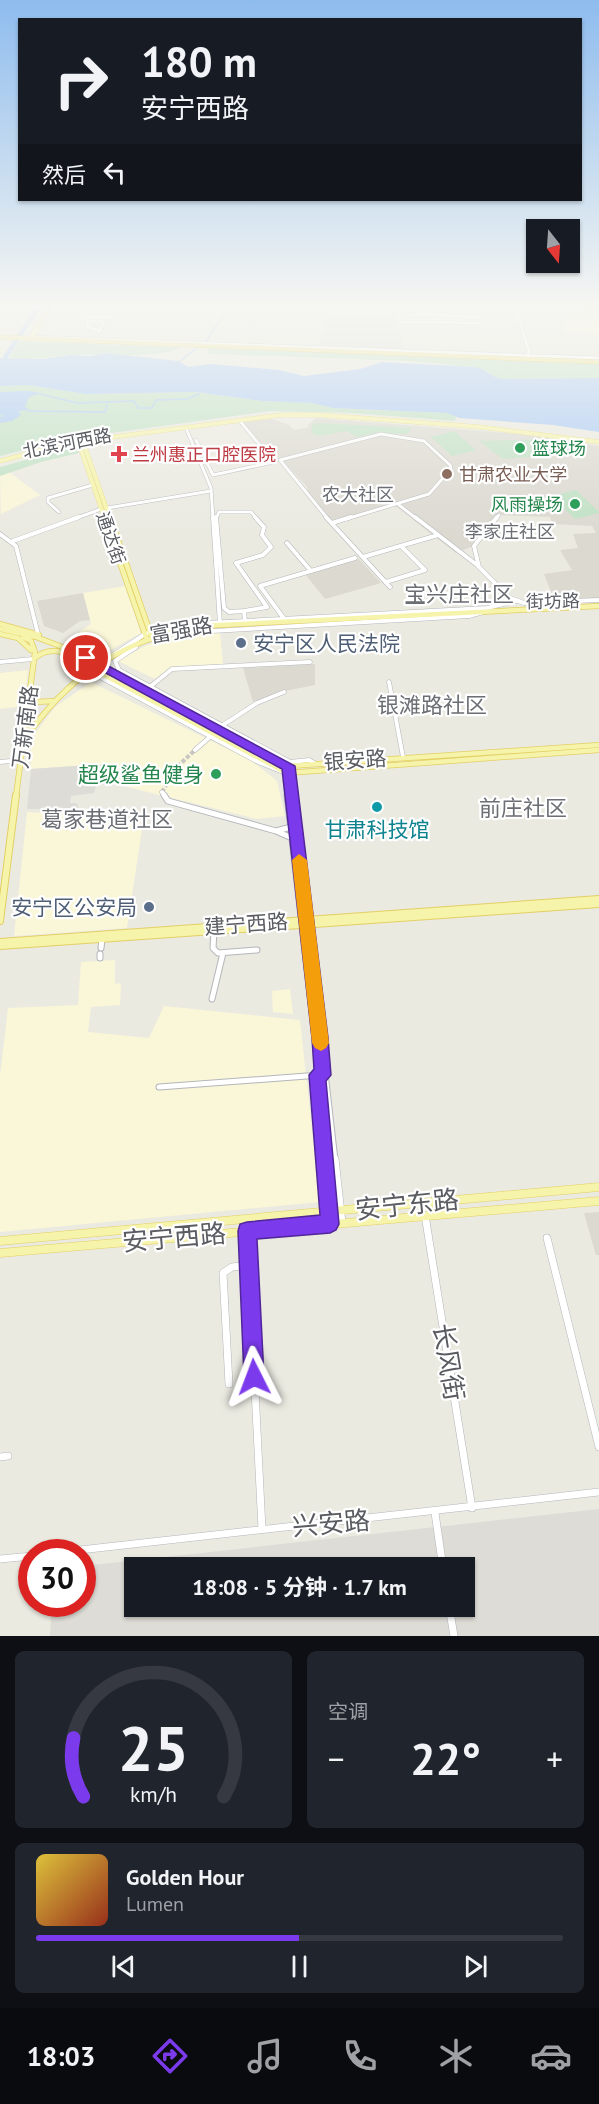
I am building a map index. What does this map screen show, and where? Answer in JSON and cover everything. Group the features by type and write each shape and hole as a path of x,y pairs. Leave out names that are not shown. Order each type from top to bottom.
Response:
{"main road":[{"name":"北滨河西路","path":"0,460 80,440 272,415 321,415 451,424 599,440"},
{"name":"通达街","path":"80,440 93,485 104,509"},
{"name":"通达街","path":"80,440 149,636"},
{"name":"富强路","path":"100,664 118,651 149,636 178,629 220,624 599,606"},
{"path":"0,624 38,634 100,664 221,727 289,767"},
{"path":"0,631 56,643"},
{"path":"0,631 31,641"},
{"path":"0,631 25,641 33,659 42,650 53,648 66,655 100,664"},
{"name":"万新南路","path":"0,921 33,659 31,641"},
{"path":"23,742 40,716 55,700 100,664"},
{"path":"93,669 289,767"},
{"path":"29,694 37,702 55,700"},
{"name":"银安路","path":"289,767 314,763 599,745"},
{"name":"银安路","path":"289,767 315,769 599,750"},
{"name":"建宁西路","path":"0,944 599,899"},
{"name":"建宁西路","path":"0,944 102,939 305,922 599,904"},
{"name":"安宁东路","path":"0,1241 599,1187"},
{"name":"安宁西路","path":"0,1253 599,1201"},
{"path":"366,1208 363,1215 367,1220"},
{"path":"307,1214 310,1221 308,1226"}],"street":[{"path":"196,440 213,476 274,462 239,420"},
{"path":"186,428 211,490 220,624"},
{"path":"332,523 429,495 451,469 424,441 381,434 280,460 306,489 308,497 390,587"},
{"path":"59,512 48,502 48,498 65,491 93,485"},
{"path":"13,541 104,509 211,490"},
{"name":"街坊路","path":"399,505 479,567 510,598 516,601 524,603 599,600"},
{"path":"219,512 251,512 264,526 262,535 271,547 263,555 236,563 267,607 244,611 229,612 225,608 216,514 219,512"},
{"path":"479,567 474,546 499,515"},
{"path":"0,534 13,541 38,634"},
{"path":"363,557 438,535"},
{"path":"287,543 310,572"},
{"path":"386,582 425,570 401,546"},
{"path":"285,620 260,586 355,558"},
{"path":"487,610 516,601"},
{"name":"富强路","path":"149,636 197,631 469,616 487,610"},
{"path":"244,611 245,622"},
{"path":"119,670 115,661 149,636"},
{"path":"0,662 33,659"},
{"path":"151,686 172,669 310,662"},
{"path":"100,664 119,670 151,686 221,727 257,703 284,692"},
{"path":"93,669 102,678 274,769 289,767"},
{"path":"389,682 403,757"},
{"path":"195,750 211,736"},
{"path":"0,762 21,760"},
{"path":"289,767 285,780 305,922"},
{"path":"289,767 320,1075 330,1224"},
{"path":"162,792 168,801 276,831 292,838"},
{"path":"276,831 291,827"},
{"path":"214,931 213,948 218,953 257,950"},
{"path":"101,953 102,939"},
{"path":"212,999 223,953"},
{"path":"159,1087 320,1075"},
{"path":"320,1075 342,1223"},
{"name":"长风街","path":"425,1215 472,1508"},
{"path":"247,1231 262,1529"},
{"path":"548,1238 599,1447"},
{"path":"229,1384 222,1273 232,1267 249,1265"},
{"name":"兴安路","path":"96,1548 262,1529 435,1513 599,1492"},
{"path":"435,1513 441,1557"},
{"path":"0,1559 18,1557"},
{"path":"451,1617 454,1636"}],"shaded area":[{"name":"甘肃农业大学","path":"317,418 521,434 599,446 599,600 555,602 544,574 572,570 560,550 578,548 573,534 596,533 592,526 553,524 550,517 498,515 471,547 456,553 394,505 333,521 308,495 307,487 283,461 278,462 241,421 272,419 289,425 294,430 309,427 307,425"},
{"path":"9,472 40,495 1,514 0,476"},
{"path":"359,559 381,583 325,599 305,574"},
{"path":"125,586 141,633 96,658 64,642 91,624 83,593"},
{"path":"83,593 90,620 80,621 63,633 44,626 37,601"},
{"path":"220,632 223,665 173,667 155,679 118,661 145,646 167,638"},
{"path":"315,664 315,685 280,692 253,702 243,668"},
{"path":"28,670 24,706 0,709 0,673"},
{"path":"91,682 252,761 277,781 285,816 257,819 103,781 103,764 31,769 30,740 55,707"},
{"path":"103,764 94,793 71,796 70,803 77,803 81,816 44,809 27,809 31,769"},
{"path":"27,812 60,814 111,824 143,823 127,928 14,936"},
{"path":"115,960 115,984 121,983 120,1005 91,1007 88,1032 149,1038 164,1006 300,1020 320,1202 0,1232 0,1076 8,1008 78,1005 81,962"},
{"path":"290,989 293,1014 273,1012 272,991"},
{"path":"599,1212 599,1255 596,1255 584,1213"},
{"path":"599,1509 599,1636 50,1636 51,1617 96,1617 96,1565 124,1561 124,1617 475,1617 475,1557 164,1557"}],"green space":[{"path":"28,385 86,394 196,392 262,401 312,403 333,408 447,413 456,417 455,421 351,413 271,411 68,439 0,456 0,386"},
{"path":"313,424 412,428 407,434 376,433 357,437 347,431 318,436 311,432"},
{"path":"454,431 476,450 452,456 431,437"},
{"name":"篮球场","path":"548,439 555,455 503,459 479,441"},
{"path":"69,448 76,449 79,453 41,462 0,476 0,467"},
{"name":"风雨操场","path":"576,490 599,513 575,519 552,496"}],"water":[{"path":"0,382 599,382 599,432 553,425 459,418 447,413 333,408 312,403 262,401 196,392 86,394 28,385 0,386"},
{"path":"0,392 41,393 29,397 25,407 29,410 18,411 21,415 12,421 0,423 0,417 5,416 0,415"}],"waterway":[{"path":"40,394 77,403 134,401 138,408 152,408 156,400 187,399 199,394"},
{"path":"28,411 105,412 107,405"}],"tunnel":[{"path":"162,792 179,765 195,750"}],"slow traffic":[{"path":"299,860 309,925 321,1043"}],"place":[{"name":"篮球场","path":"520,448"},
{"name":"兰州惠正口腔医院","path":"119,454"},
{"name":"甘肃农业大学","path":"447,474"},
{"name":"风雨操场","path":"575,504"},
{"name":"安宁区人民法院","path":"241,643"},
{"name":"超级鲨鱼健身","path":"216,774"},
{"name":"甘肃科技馆","path":"377,807"},
{"name":"安宁区公安局","path":"149,907"}],"district":[{"name":"农大社区","path":"358,494"},
{"name":"李家庄社区","path":"510,531"},
{"name":"宝兴庄社区","path":"459,594"},
{"name":"银滩路社区","path":"432,705"},
{"name":"前庄社区","path":"523,808"},
{"name":"葛家巷道社区","path":"107,819"}],"route":[{"path":"86,658 288,766 287,773 291,780 309,925 320,1038 323,1075 318,1075 330,1224 247,1231 254,1377"}]}
